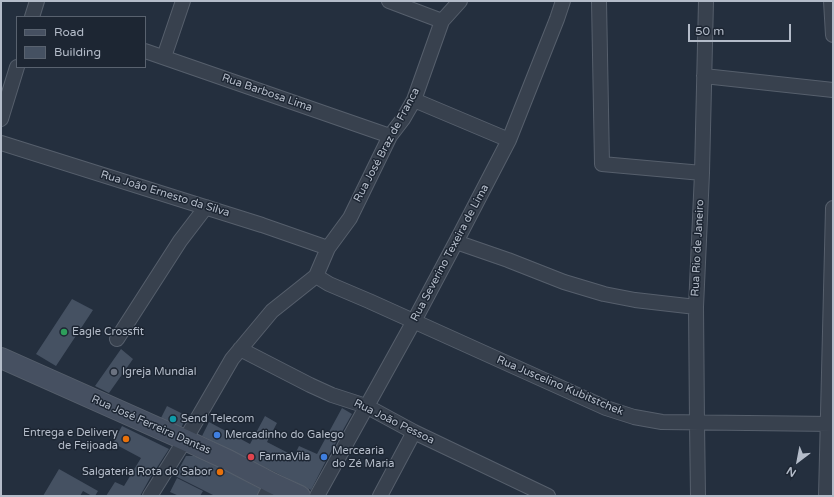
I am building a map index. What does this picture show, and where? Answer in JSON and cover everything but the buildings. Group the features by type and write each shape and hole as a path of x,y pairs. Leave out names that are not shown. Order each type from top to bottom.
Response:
{"street":[{"path":"164,57 183,1"},
{"path":"389,1 442,22"},
{"name":"Rua José Braz de Franca","path":"150,496 185,440 232,359 272,311 316,276 328,248 350,218 390,136 403,119 414,100 442,22 460,1"},
{"name":"Rua Severino Texeira de Lima","path":"317,496 414,321 509,140 557,19 562,1"},
{"path":"598,1 602,164 702,173"},
{"name":"Rua Rio de Janeiro","path":"698,496 696,307 702,173 706,1"},
{"path":"831,1 833,35"},
{"name":"Rua Barbosa Lima","path":"146,51 390,136"},
{"path":"1,119 17,68"},
{"path":"704,76 833,90"},
{"path":"414,100 509,140"},
{"name":"Rua João Ernesto da Silva","path":"1,143 262,225 328,248"},
{"path":"117,339 180,241 206,208"},
{"path":"826,496 830,424 833,208"},
{"path":"456,242 564,282 604,294 635,300 696,307"},
{"path":"316,276 329,284 369,300 414,321"},
{"name":"Rua Juscelino Kubitstchek","path":"414,321 606,408 634,417 662,422 830,424"},
{"name":"Rua João Pessoa","path":"240,349 332,395 366,406 414,432 548,496"},
{"name":"Rua José Ferreira Dantas","path":"1,358 228,460 268,490 300,496"},
{"path":"380,496 414,432"}],"place":[{"name":"Eagle Crossfit","path":"64,332"},
{"name":"Igreja Mundial","path":"114,372"},
{"name":"Send Telecom","path":"173,419"},
{"name":"Mercadinho do Galego","path":"217,435"},
{"name":"Entrega e Delivery de Feijoada","path":"126,439"},
{"name":"FarmaVila","path":"251,457"},
{"name":"Mercearia do Zé Maria","path":"324,457"},
{"name":"Salgateria Rota do Sabor","path":"220,472"}]}
